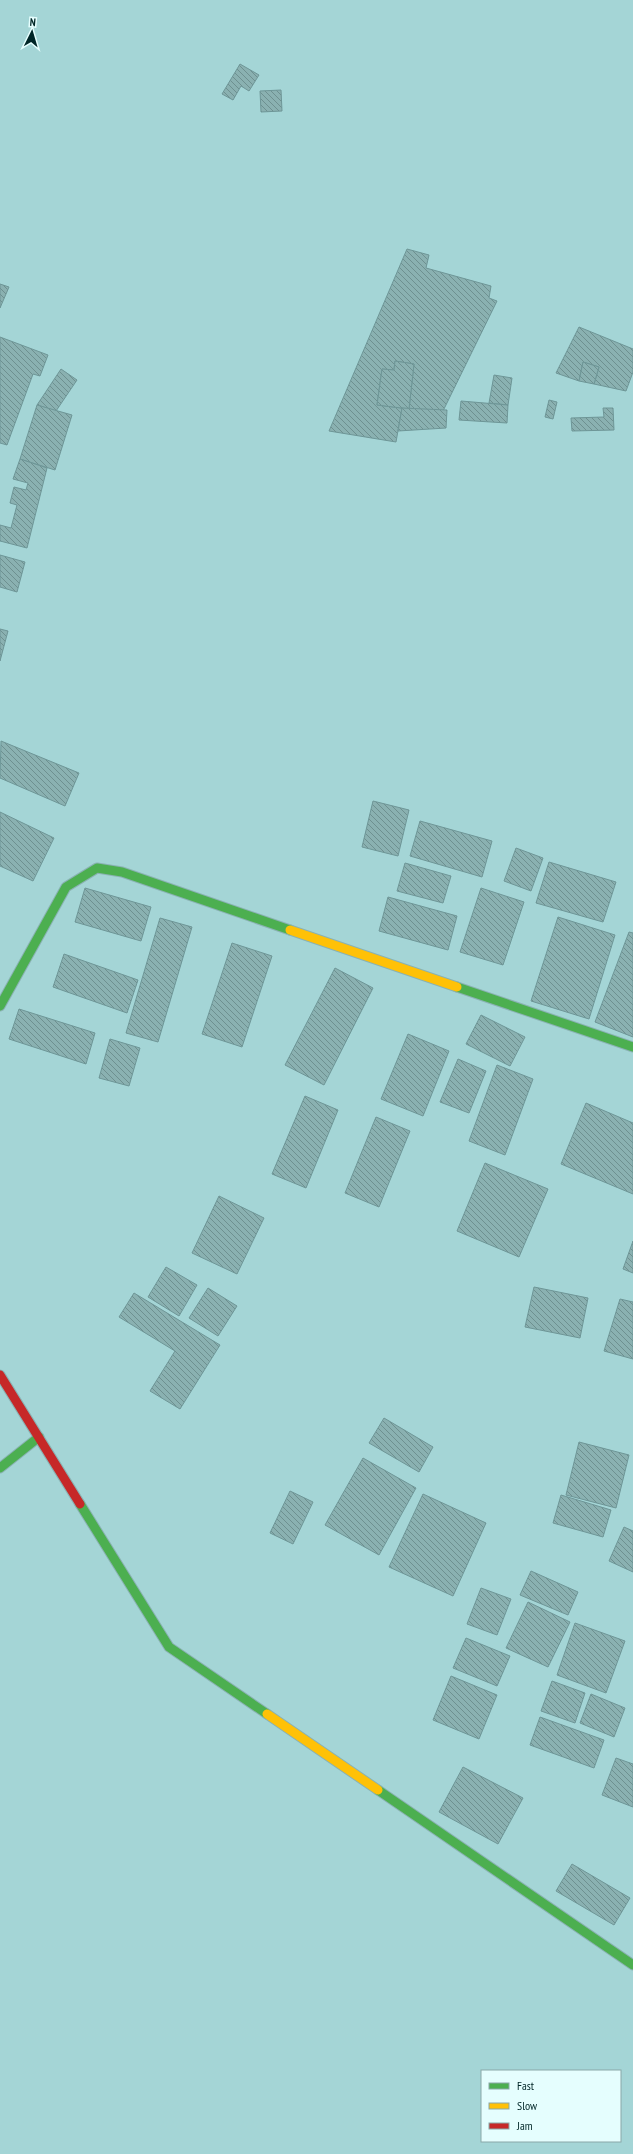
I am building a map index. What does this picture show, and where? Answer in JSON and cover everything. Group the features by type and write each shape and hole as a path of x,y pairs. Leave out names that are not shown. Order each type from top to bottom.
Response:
{"street":[{"path":"0,1006 66,887 97,868 122,872 633,1047"},
{"path":"0,1375 169,1647 633,1965"},
{"path":"0,1468 39,1437"}],"building":[{"path":"240,64 259,75 249,91 241,86 233,100 222,94"},
{"path":"281,90 282,111 261,112 260,91"},
{"path":"407,249 429,255 426,268 491,286 489,298 497,301 443,411 409,409 414,364 395,361 394,370 382,369 377,405 402,408 396,442 329,431"},
{"path":"0,284 9,287 0,308"},
{"path":"579,327 633,349 633,372 626,391 594,384 599,367 583,362 579,381 556,373"},
{"path":"0,337 48,355 40,376 33,374 7,445 0,443"},
{"path":"395,361 414,364 409,409 377,405 382,369 394,370"},
{"path":"583,362 599,367 594,384 579,381"},
{"path":"61,369 77,380 56,411 37,405"},
{"path":"494,375 512,378 508,405 489,403"},
{"path":"549,400 557,402 553,419 545,417"},
{"path":"461,401 508,405 507,423 459,420"},
{"path":"37,405 72,415 55,470 20,459"},
{"path":"402,408 447,410 446,428 398,431"},
{"path":"603,408 613,408 614,430 572,431 571,418 604,417"},
{"path":"20,459 47,468 27,548 0,541 0,525 11,528 17,505 10,503 14,487 26,490 28,483 13,479"},
{"path":"0,555 25,562 17,592 0,587"},
{"path":"0,629 8,631 0,661"},
{"path":"1,741 79,773 65,806 0,778"},
{"path":"373,801 409,810 398,856 362,847"},
{"path":"0,812 54,838 33,881 0,866"},
{"path":"420,821 492,841 482,877 410,856"},
{"path":"516,848 543,858 531,891 504,881"},
{"path":"549,862 616,882 603,922 536,903"},
{"path":"405,863 451,876 443,903 397,891"},
{"path":"85,888 151,907 141,941 75,922"},
{"path":"481,888 524,902 503,965 460,952"},
{"path":"388,897 457,916 448,950 379,931"},
{"path":"558,917 615,935 589,1019 531,1001"},
{"path":"160,918 192,927 158,1042 126,1033"},
{"path":"629,932 633,933 633,1037 595,1022"},
{"path":"232,943 272,956 242,1047 202,1034"},
{"path":"64,954 138,980 127,1013 53,987"},
{"path":"335,968 373,988 324,1085 285,1065"},
{"path":"19,1009 95,1033 86,1064 9,1039"},
{"path":"481,1015 525,1037 510,1066 466,1044"},
{"path":"408,1034 449,1051 423,1116 381,1099"},
{"path":"110,1039 140,1048 129,1086 99,1078"},
{"path":"458,1059 486,1071 469,1113 440,1102"},
{"path":"497,1065 533,1079 505,1155 469,1141"},
{"path":"305,1096 338,1110 306,1188 272,1174"},
{"path":"586,1103 633,1123 633,1194 561,1164"},
{"path":"376,1117 410,1131 379,1207 345,1193"},
{"path":"485,1163 548,1189 519,1257 457,1231"},
{"path":"219,1196 264,1218 237,1274 192,1253"},
{"path":"633,1241 633,1273 623,1269"},
{"path":"166,1267 197,1285 179,1316 148,1297"},
{"path":"534,1287 588,1298 580,1338 525,1327"},
{"path":"208,1288 237,1306 218,1336 189,1318"},
{"path":"134,1293 220,1345 180,1409 150,1391 175,1351 119,1317"},
{"path":"620,1299 633,1302 633,1359 604,1351"},
{"path":"384,1418 433,1447 419,1472 369,1443"},
{"path":"579,1442 629,1455 616,1508 566,1495"},
{"path":"363,1458 416,1488 379,1555 325,1525"},
{"path":"290,1491 313,1502 293,1544 270,1533"},
{"path":"423,1494 486,1523 453,1596 389,1567"},
{"path":"561,1495 611,1510 603,1537 553,1523"},
{"path":"624,1527 633,1531 633,1572 609,1561"},
{"path":"531,1571 578,1592 568,1615 520,1595"},
{"path":"481,1588 511,1599 497,1635 467,1624"},
{"path":"528,1602 570,1622 548,1667 506,1648"},
{"path":"575,1623 625,1641 606,1693 557,1675"},
{"path":"466,1638 510,1656 497,1686 453,1668"},
{"path":"451,1676 497,1695 479,1739 433,1720"},
{"path":"552,1681 585,1693 575,1723 541,1711"},
{"path":"591,1694 625,1708 614,1737 580,1723"},
{"path":"540,1717 604,1740 594,1768 530,1745"},
{"path":"616,1758 633,1764 633,1807 602,1795"},
{"path":"463,1767 523,1798 498,1844 439,1812"},
{"path":"572,1864 630,1898 614,1925 556,1891"}],"traffic: fast":[{"path":"0,1006 66,887 97,868 122,872 290,930"},
{"path":"457,987 633,1047"},
{"path":"0,1468 39,1437"},
{"path":"80,1504 169,1647 267,1714"},
{"path":"378,1790 633,1965"}],"traffic: slow":[{"path":"290,930 457,987"},
{"path":"267,1714 378,1790"}],"traffic: jam":[{"path":"0,1375 80,1504"}]}
